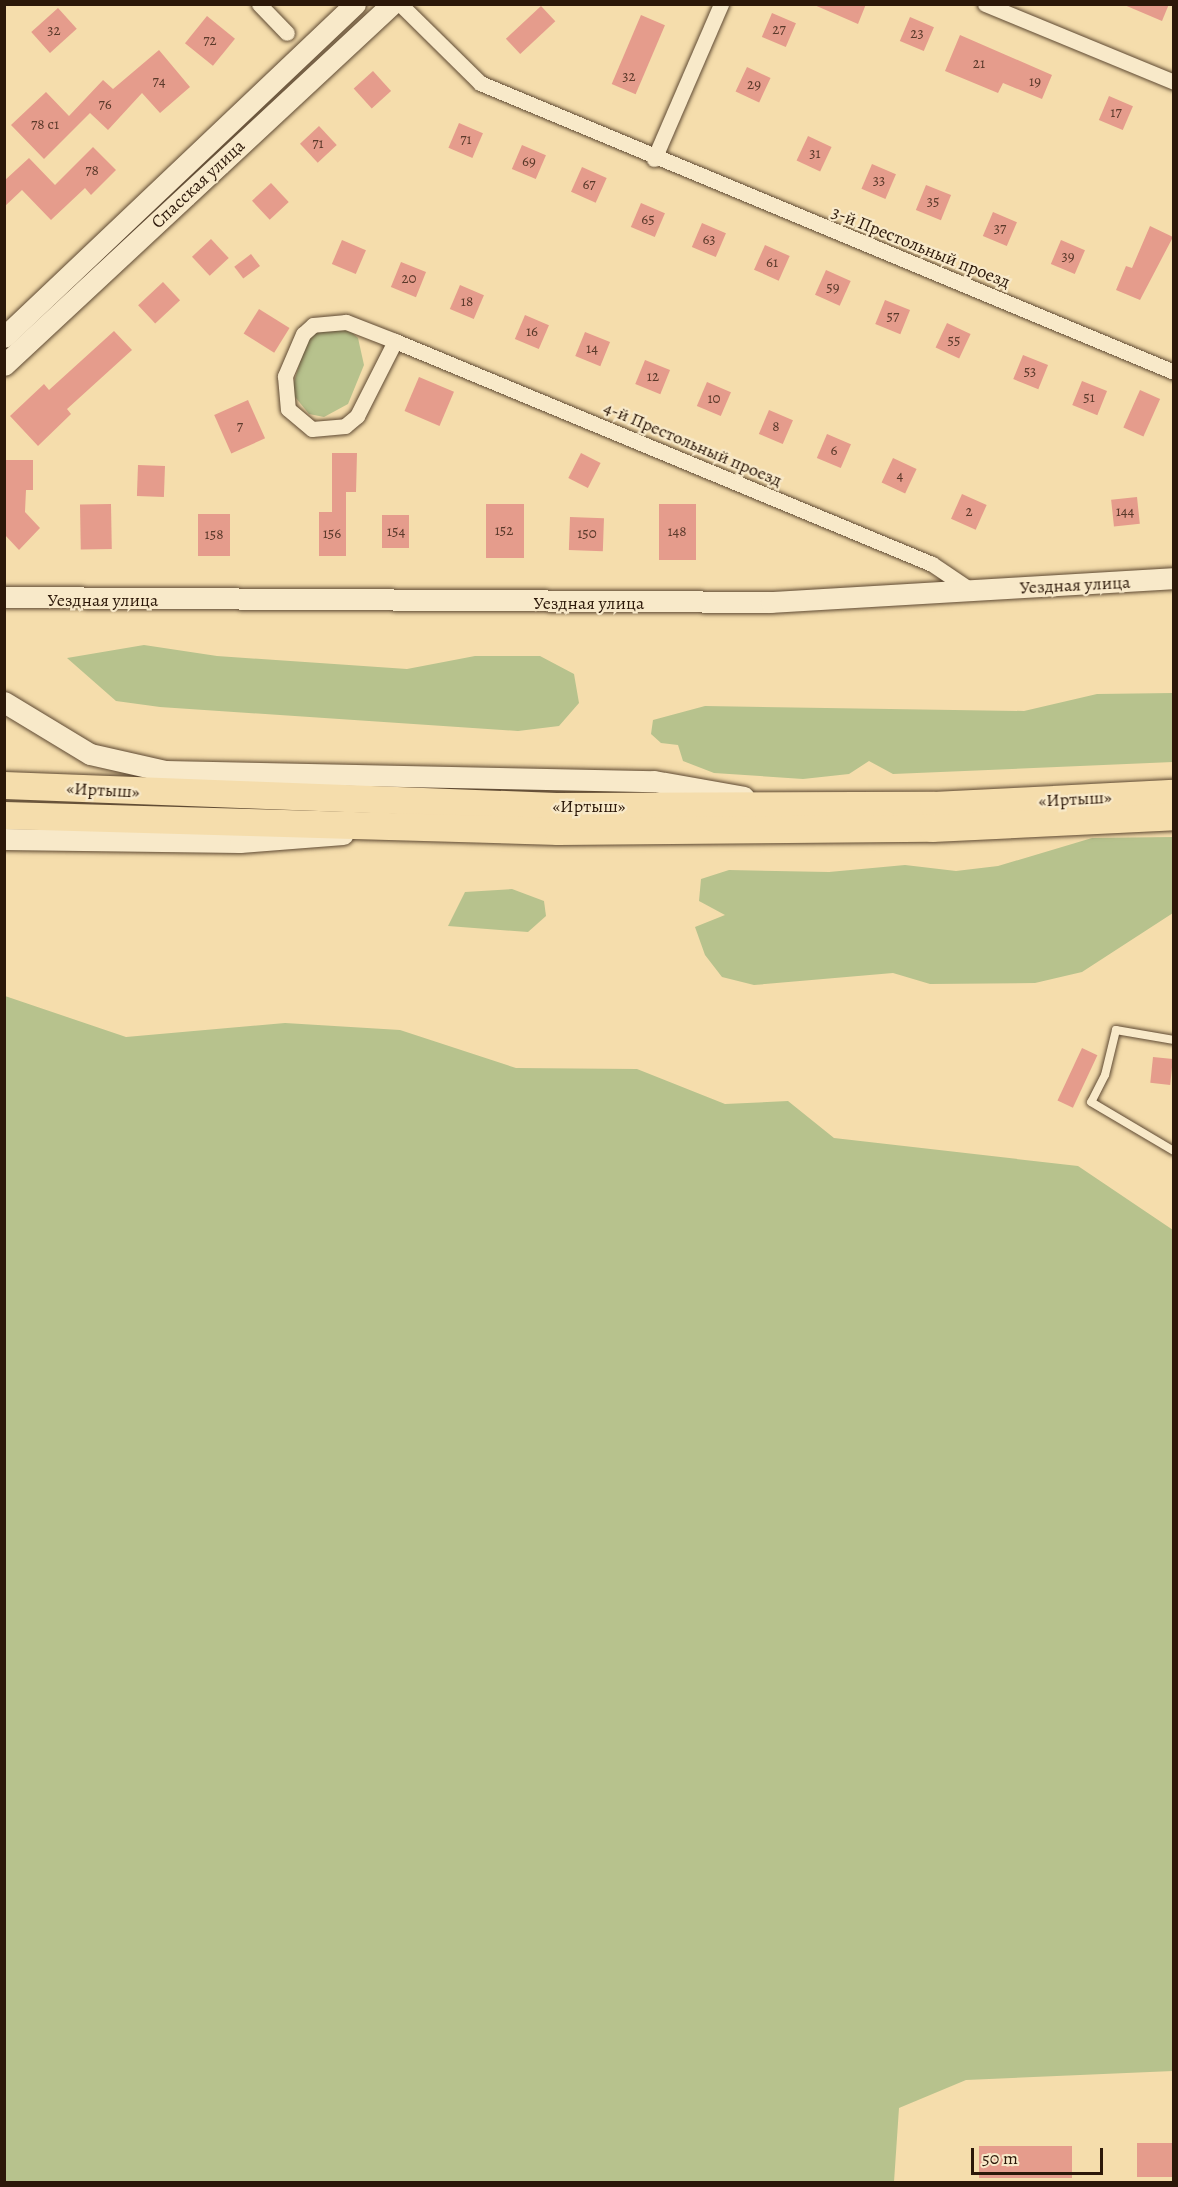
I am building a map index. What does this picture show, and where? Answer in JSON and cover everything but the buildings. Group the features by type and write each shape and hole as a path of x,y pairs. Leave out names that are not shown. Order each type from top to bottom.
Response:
{"highway":[{"name":"«Иртыш»","path":"4,785 545,805 933,806 1173,793"},
{"name":"«Иртыш»","path":"4,815 383,828 932,828 1173,816"}],"street":[{"path":"259,4 287,33"},
{"name":"Спасская улица","path":"4,337 356,4"},
{"name":"Спасская улица","path":"4,365 392,4"},
{"name":"3-й Престольный проезд","path":"400,4 480,84 654,159 1173,372"},
{"path":"654,159 721,4"},
{"path":"985,4 1173,82"},
{"name":"4-й Престольный проезд","path":"395,341 357,416 345,426 312,429 288,409 285,376 303,334 313,325 346,322 395,341 932,564 972,591"},
{"name":"Уездная улица","path":"4,597 620,604 972,591 1173,578"},
{"path":"4,702 90,753 165,771 654,781 792,806"},
{"path":"4,839 240,842 383,828"}],"lane":[{"path":"1173,1040 1116,1030 1105,1075 1091,1102 1173,1151"}],"green space":[{"path":"347,328 358,338 364,365 348,404 324,417 309,414 291,392 306,342 318,331"},
{"path":"144,645 217,656 407,669 475,656 540,656 574,674 579,703 559,726 518,731 160,707 116,701 67,658"},
{"path":"1173,693 1173,762 893,774 869,761 849,774 803,779 714,773 683,761 678,745 661,743 651,734 653,720 705,706 1024,711 1097,694"},
{"path":"1173,837 1173,913 1082,972 1035,983 930,984 893,973 754,985 722,977 705,955 695,927 725,915 699,901 701,879 729,870 829,872 905,865 956,871 998,866 1092,838"},
{"path":"512,889 544,901 546,916 528,932 448,926 465,892"},
{"path":"5,996 126,1037 285,1023 400,1030 516,1068 637,1069 725,1104 788,1101 834,1138 1078,1166 1173,1230 1173,2071 966,2080 899,2108 894,2182 5,2182"}]}
